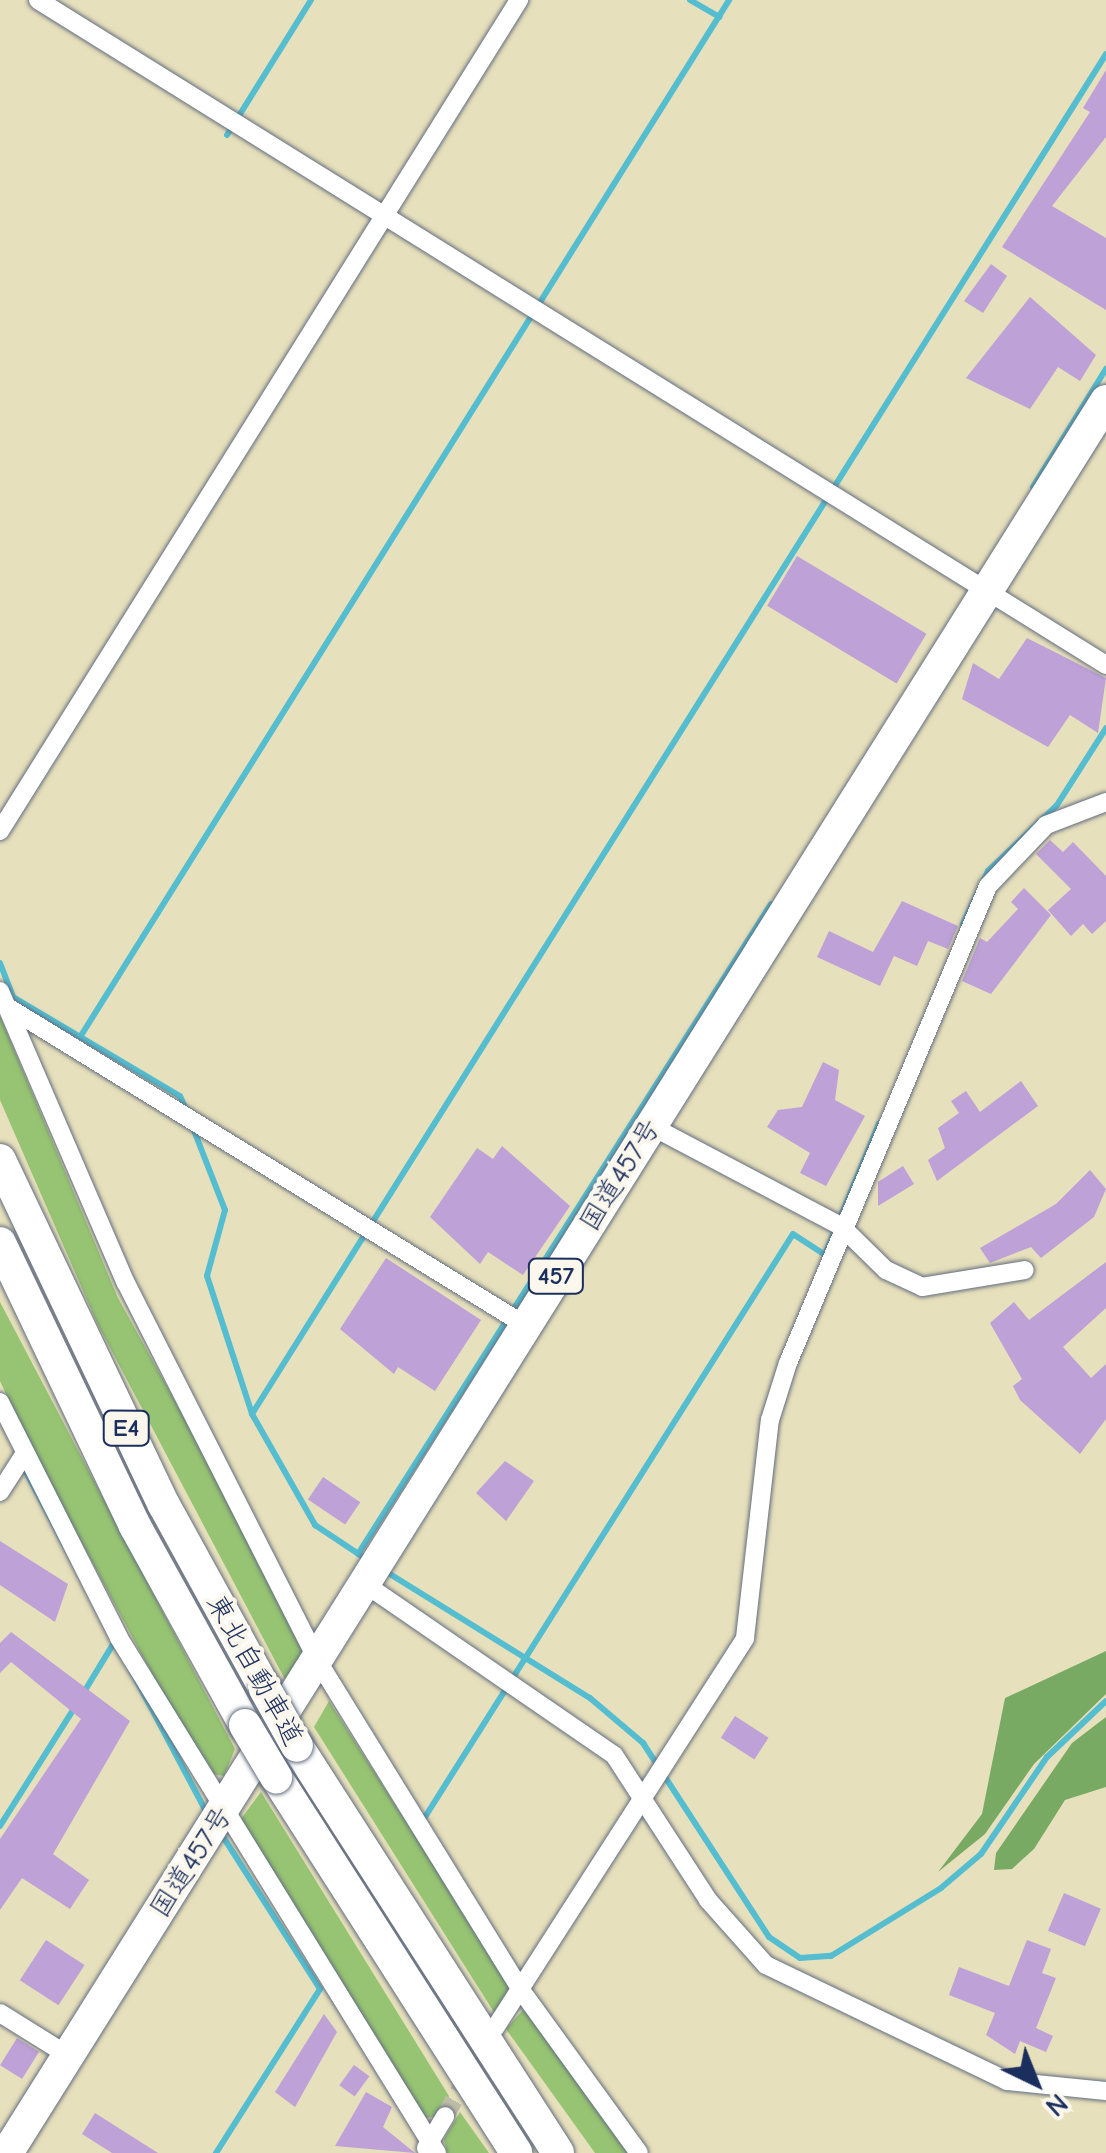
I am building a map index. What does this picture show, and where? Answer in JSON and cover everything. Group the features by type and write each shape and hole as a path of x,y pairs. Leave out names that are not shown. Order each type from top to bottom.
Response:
{"highway":[{"name":"国道457号","path":"7,2153 319,1663 525,1325 1106,400"},
{"name":"東北自動車道","path":"0,1160 130,1436 265,1690 558,2153"},
{"name":"東北自動車道","path":"0,1243 135,1526 245,1724 516,2153"}],"street":[{"path":"38,0 1106,665"},
{"path":"0,831 519,0"},
{"path":"495,2028 745,1638 770,1420 842,1226 988,886 1046,825 1106,802"},
{"path":"3,998 525,1325"},
{"path":"3,998 126,1283 319,1663 521,1990 639,2153"},
{"path":"651,1126 842,1226 886,1270 922,1286 1026,1270"},
{"path":"0,1402 222,1812 430,2150"},
{"path":"0,1492 25,1452"},
{"path":"365,1584 563,1712 614,1755 708,1900 766,1966 1007,2081 1106,2091"},
{"path":"0,2012 68,2056"},
{"path":"430,2150 445,2116"}],"green space":[{"path":"0,1016 118,1298 300,1627 304,1658 290,1689 98,1325 0,1100"},
{"path":"0,1302 235,1749 224,1776 205,1773 29,1444 0,1381"},
{"path":"1106,1651 1106,1694 1034,1764 985,1834 938,1872 982,1814 1005,1698"},
{"path":"329,1701 510,1985 497,2017 314,1727"},
{"path":"1106,1717 1106,1787 1065,1800 1034,1849 1012,1869 994,1870 996,1853 1072,1743"},
{"path":"261,1792 449,2096 437,2116 421,2119 237,1824"},
{"path":"523,2010 535,2018 633,2153 595,2153 506,2029"},
{"path":"460,2112 489,2153 447,2153 444,2139"}],"building":[{"path":"1106,70 1106,137 1052,206 1106,238 1106,310 1002,247 1090,112 1083,108"},
{"path":"991,264 1007,276 983,313 964,301"},
{"path":"1030,297 1096,355 1080,381 1058,367 1030,409 966,378"},
{"path":"797,556 926,634 897,683 767,606"},
{"path":"1027,638 1106,678 1098,733 1070,715 1048,747 962,699 973,663 999,679"},
{"path":"1050,840 1063,852 1073,842 1106,876 1106,921 1092,934 1083,924 1071,936 1048,910 1071,889 1036,854"},
{"path":"1024,888 1051,915 991,994 962,981 980,938 987,942 1018,909 1011,902"},
{"path":"902,901 958,926 948,949 928,941 917,966 894,956 880,986 817,957 829,931 873,952"},
{"path":"823,1062 839,1070 835,1100 865,1116 826,1186 800,1173 810,1153 767,1127 778,1110 802,1107"},
{"path":"1021,1081 1038,1106 937,1181 928,1160 945,1148 938,1128 959,1113 951,1101 966,1091 980,1112"},
{"path":"502,1146 570,1206 523,1275 488,1252 480,1264 430,1217 477,1148 493,1159"},
{"path":"903,1166 914,1184 878,1206 878,1182"},
{"path":"1090,1170 1106,1189 1094,1217 1041,1258 1031,1247 990,1263 980,1248 1056,1204"},
{"path":"386,1258 481,1320 435,1391 398,1367 394,1374 340,1329"},
{"path":"1106,1262 1106,1308 1063,1347 1091,1378 1106,1364 1106,1419 1080,1454 1020,1400 1013,1386 1022,1379 990,1323 1014,1302 1029,1320"},
{"path":"505,1461 534,1481 506,1521 476,1493"},
{"path":"323,1477 360,1502 345,1525 308,1499"},
{"path":"0,1541 68,1584 55,1622 0,1585"},
{"path":"11,1632 130,1721 53,1854 89,1880 70,1909 22,1878 0,1910 0,1839 81,1719 11,1662 0,1673 0,1643"},
{"path":"735,1716 769,1738 754,1760 721,1738"},
{"path":"1064,1893 1101,1909 1085,1946 1048,1931"},
{"path":"46,1940 85,1965 58,2005 20,1980"},
{"path":"1027,1940 1051,1949 1042,1973 1056,1978 1036,2028 1053,2036 1046,2052 1020,2041 1015,2054 986,2035 995,2013 949,1995 959,1967 1009,1986"},
{"path":"324,2014 337,2032 295,2107 275,2092"},
{"path":"17,2038 39,2052 22,2079 0,2065"},
{"path":"354,2065 369,2076 355,2096 339,2085"},
{"path":"366,2092 392,2107 383,2127 415,2153 335,2146"},
{"path":"95,2113 158,2153 112,2153 82,2134"}],"waterway":[{"path":"227,135 311,0"},
{"path":"690,0 719,17"},
{"path":"82,1034 729,0"},
{"path":"252,1414 1106,54"},
{"path":"1033,487 1106,369"},
{"path":"963,924 988,871 1057,805 1106,728"},
{"path":"358,1554 771,904"},
{"path":"0,963 13,997 180,1096 187,1112"},
{"path":"425,1817 793,1234 825,1255 879,1124"},
{"path":"193,1128 225,1210 207,1276 252,1414 315,1525 366,1559"},
{"path":"21,1462 207,1813"},
{"path":"385,1571 590,1698 643,1743 769,1937 800,1958 831,1956 941,1888 981,1854 1047,1757 1106,1701"},
{"path":"84,1692 112,1646"},
{"path":"0,1826 75,1707"},
{"path":"216,2153 320,1989 220,1832"}],"tunnel":[{"path":"445,2116 490,2037"}]}
